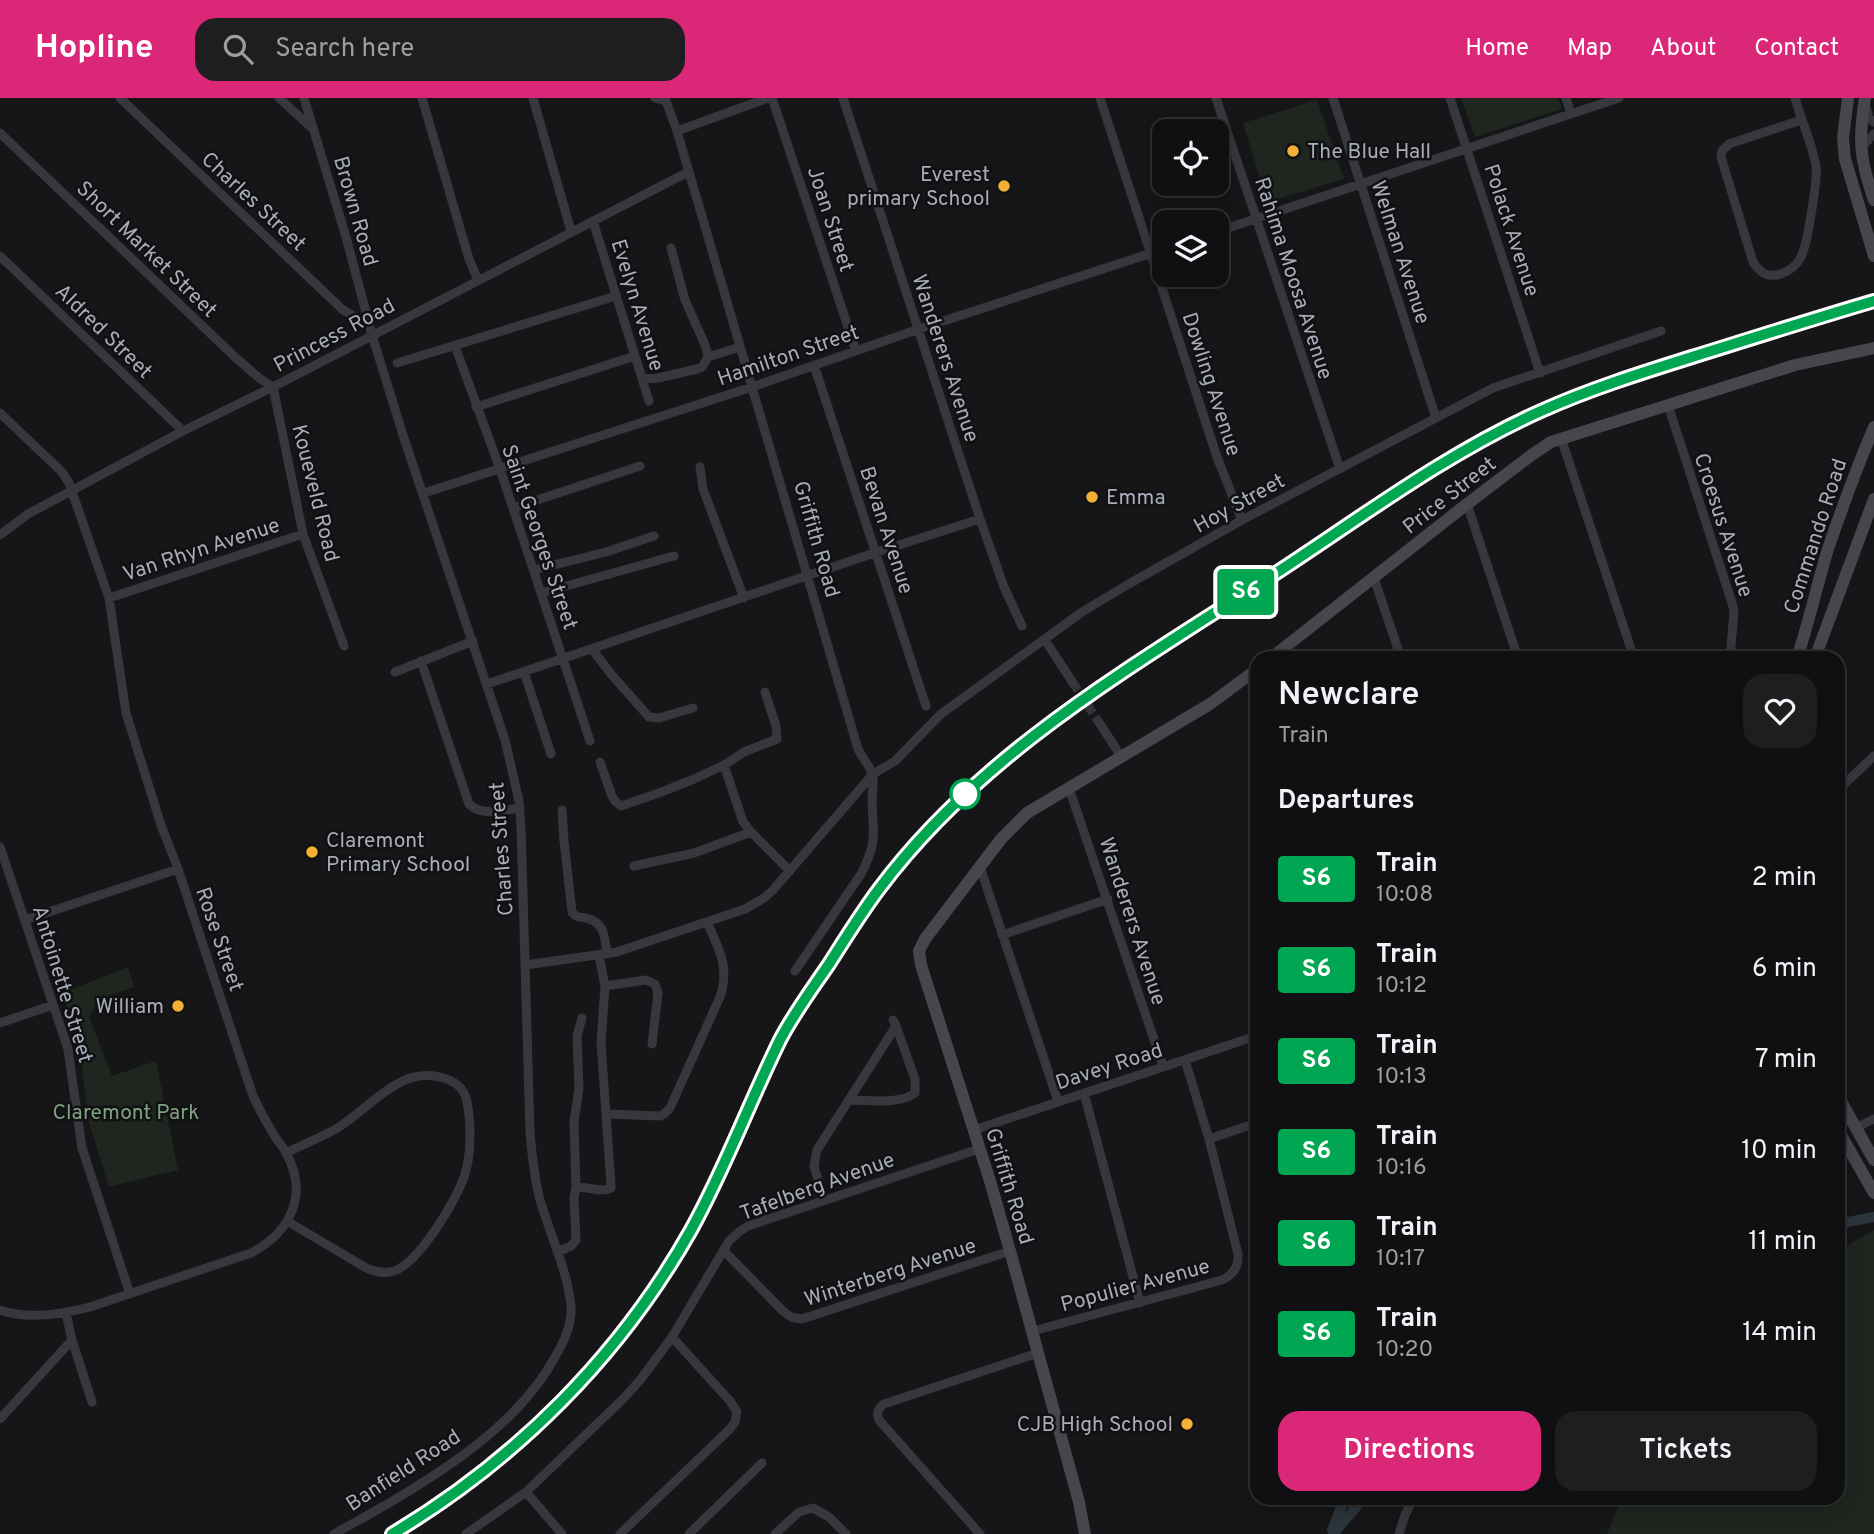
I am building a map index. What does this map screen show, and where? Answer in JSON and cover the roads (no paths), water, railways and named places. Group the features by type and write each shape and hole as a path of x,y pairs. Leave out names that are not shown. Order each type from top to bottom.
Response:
{"street":[{"name":"Charles Street","path":"120,98 344,310 369,322"},
{"path":"279,98 314,131"},
{"name":"Brown Road","path":"304,98 372,335"},
{"path":"422,98 469,259 478,280"},
{"path":"533,98 572,231"},
{"path":"655,98 668,100"},
{"path":"677,131 770,98"},
{"name":"Joan Street","path":"770,98 856,351"},
{"name":"Wanderers Avenue","path":"843,98 980,519 1004,587 1022,626"},
{"name":"Dowling Avenue","path":"1100,98 1217,457 1242,520"},
{"name":"Rahima Moosa Avenue","path":"1216,98 1339,469"},
{"name":"Welman Avenue","path":"1333,98 1436,418"},
{"name":"Polack Avenue","path":"1450,98 1540,373"},
{"path":"1566,98 1571,114"},
{"path":"1229,227 1619,98"},
{"path":"1795,98 1815,161 1817,178 1801,257 1793,268 1778,275 1768,275 1753,262 1721,157 1722,151 1729,144 1801,120"},
{"path":"1848,98 1843,138 1845,159 1874,256"},
{"path":"1865,98 1869,118 1874,122"},
{"path":"1865,98 1860,150 1874,200"},
{"name":"Griffith Road","path":"668,100 858,749 873,774 875,837 868,860 795,971"},
{"name":"Short Market Street","path":"0,133 236,358 273,387"},
{"path":"1860,150 1874,134"},
{"name":"Princess Road","path":"0,535 29,514 183,431 688,172"},
{"name":"Evelyn Avenue","path":"593,221 649,401"},
{"path":"671,247 685,300 708,357"},
{"name":"Hamilton Street","path":"424,493 752,387 1151,253"},
{"name":"Aldred Street","path":"0,256 183,431"},
{"path":"397,363 616,296"},
{"name":"Hoy Street","path":"525,965 603,955 656,940 756,903 773,890 873,774 895,761 940,714 1092,606 1242,520 1493,388 1661,331"},
{"name":"Charles Street","path":"372,335 487,684 513,773 520,808 532,1154 535,1181 569,1293"},
{"name":"Saint Georges Street","path":"455,345 500,469 590,741"},
{"path":"642,379 697,369 702,367 708,357 740,347"},
{"name":"Price Street","path":"1280,651 1540,449 1562,438 1795,365 1874,348"},
{"path":"1858,352 1874,355"},
{"path":"476,407 635,356"},
{"name":"Bevan Avenue","path":"814,365 926,706"},
{"name":"Koueveld Road","path":"273,387 303,534 344,646"},
{"name":"Croesus Avenue","path":"1668,405 1732,603 1734,611 1731,651"},
{"name":"Rose Street","path":"0,413 62,472 69,483 109,598 126,713 161,825 253,1096 286,1153 292,1167 297,1194 294,1208 277,1235 265,1246 251,1253 66,1313 38,1315 0,1310"},
{"name":"Commando Road","path":"1799,651 1828,550 1862,453 1874,427"},
{"path":"1562,438 1632,651"},
{"path":"513,508 640,466"},
{"path":"700,467 703,489 744,598"},
{"name":"Commando Road","path":"1818,651 1874,499"},
{"path":"1467,504 1516,651"},
{"path":"487,684 980,519"},
{"name":"Van Rhyn Avenue","path":"109,598 303,534"},
{"path":"534,570 606,552 654,536"},
{"path":"541,593 674,556"},
{"path":"1374,578 1399,651"},
{"path":"1045,640 1073,683"},
{"path":"395,672 473,641"},
{"path":"592,649 649,717 659,718 693,708"},
{"path":"421,662 469,804 472,808 484,812 520,808"},
{"path":"524,672 551,754"},
{"path":"1058,1101 980,867 1001,839 1027,813 1210,704 1250,674"},
{"path":"600,762 614,802 621,806 659,793 777,739 776,726 765,692"},
{"path":"1100,724 1122,758"},
{"path":"1845,783 1874,755"},
{"path":"724,765 743,821 790,871"},
{"name":"Wanderers Avenue","path":"1069,788 1163,1066"},
{"path":"562,810 572,912 578,918 595,921 601,926 605,986 601,1043 611,1188 606,1191 581,1186 576,1188"},
{"path":"634,866 694,853 751,832"},
{"name":"Antoinette Street","path":"0,847 71,1065 82,1148 130,1294"},
{"name":"Griffith Road","path":"980,867 925,939 919,951 919,958 1010,1251 1079,1502 1085,1534"},
{"path":"25,919 178,869"},
{"path":"1002,935 1108,899"},
{"path":"607,1114 660,1116 670,1108 720,997 725,978 723,961 707,922"},
{"path":"605,986 646,980 655,984 658,993 652,1044"},
{"path":"0,1023 53,1005"},
{"path":"557,1252 575,1244 576,1240 574,1122 579,1088 577,1036 582,1018"},
{"path":"824,1200 815,1172 814,1158 822,1140 895,1023 915,1079 915,1093 908,1098 885,1101 849,1100"},
{"name":"Davey Road","path":"974,1130 1250,1038"},
{"name":"Populier Avenue","path":"1033,1331 1222,1280 1237,1267 1238,1254 1209,1139 1185,1060"},
{"path":"286,1153 338,1128 398,1084 412,1078 437,1076 447,1079 465,1095 470,1142 465,1177 426,1242 407,1264 394,1271 382,1273 368,1269 287,1221"},
{"path":"1084,1093 1140,1303"},
{"path":"1845,1109 1874,1160"},
{"path":"1855,1128 1874,1119"},
{"path":"1209,1139 1250,1125"},
{"path":"1845,1141 1874,1193"},
{"name":"Tafelberg Avenue","path":"467,1534 526,1492 624,1398 672,1337 734,1236 748,1226 979,1149"},
{"name":"Winterberg Avenue","path":"723,1250 783,1311 797,1319 811,1317 1010,1251"},
{"name":"Banfield Road","path":"334,1534 436,1475 497,1427 530,1395 553,1362 568,1328 571,1308 569,1293"},
{"path":"66,1313 92,1402"},
{"path":"620,1534 730,1429 736,1417 736,1408 672,1337"},
{"path":"0,1419 72,1340"},
{"path":"980,1534 879,1420 878,1409 884,1404 1038,1353"},
{"path":"689,1534 762,1463"},
{"path":"526,1492 562,1534"},
{"path":"1399,1534 1410,1505"},
{"path":"775,1534 799,1512 813,1508 829,1517 846,1534"}],"waterway":[{"path":"1845,1223 1874,1217"},
{"path":"1332,1530 1342,1505"},
{"path":"1333,1534 1358,1505"}],"tunnel":[{"path":"1073,683 1100,724"}],"railway":[{"path":"405,1534 452,1503 539,1432 615,1350 680,1259 708,1210 787,1037 831,960 886,882 928,833 973,787 1022,744 1078,702 1380,503 1509,426 1621,380 1874,301"}],"train":[{"name":"S6","path":"392,1534 446,1500 503,1456 552,1411 609,1349 650,1295 692,1228 781,1038 845,938 920,840 946,812 1022,744 1106,684 1391,497 1499,432 1536,413 1618,381 1874,301"}],"place":[{"name":"The Blue Hall","path":"1293,151"},
{"name":"Everest primary School","path":"1004,186"},
{"name":"Emma","path":"1092,497"},
{"name":"Claremont Primary School","path":"312,852"},
{"name":"William","path":"178,1006"},
{"name":"CJB High School","path":"1187,1424"}],"park label":[{"name":"Claremont Park","path":"126,1112"}]}
